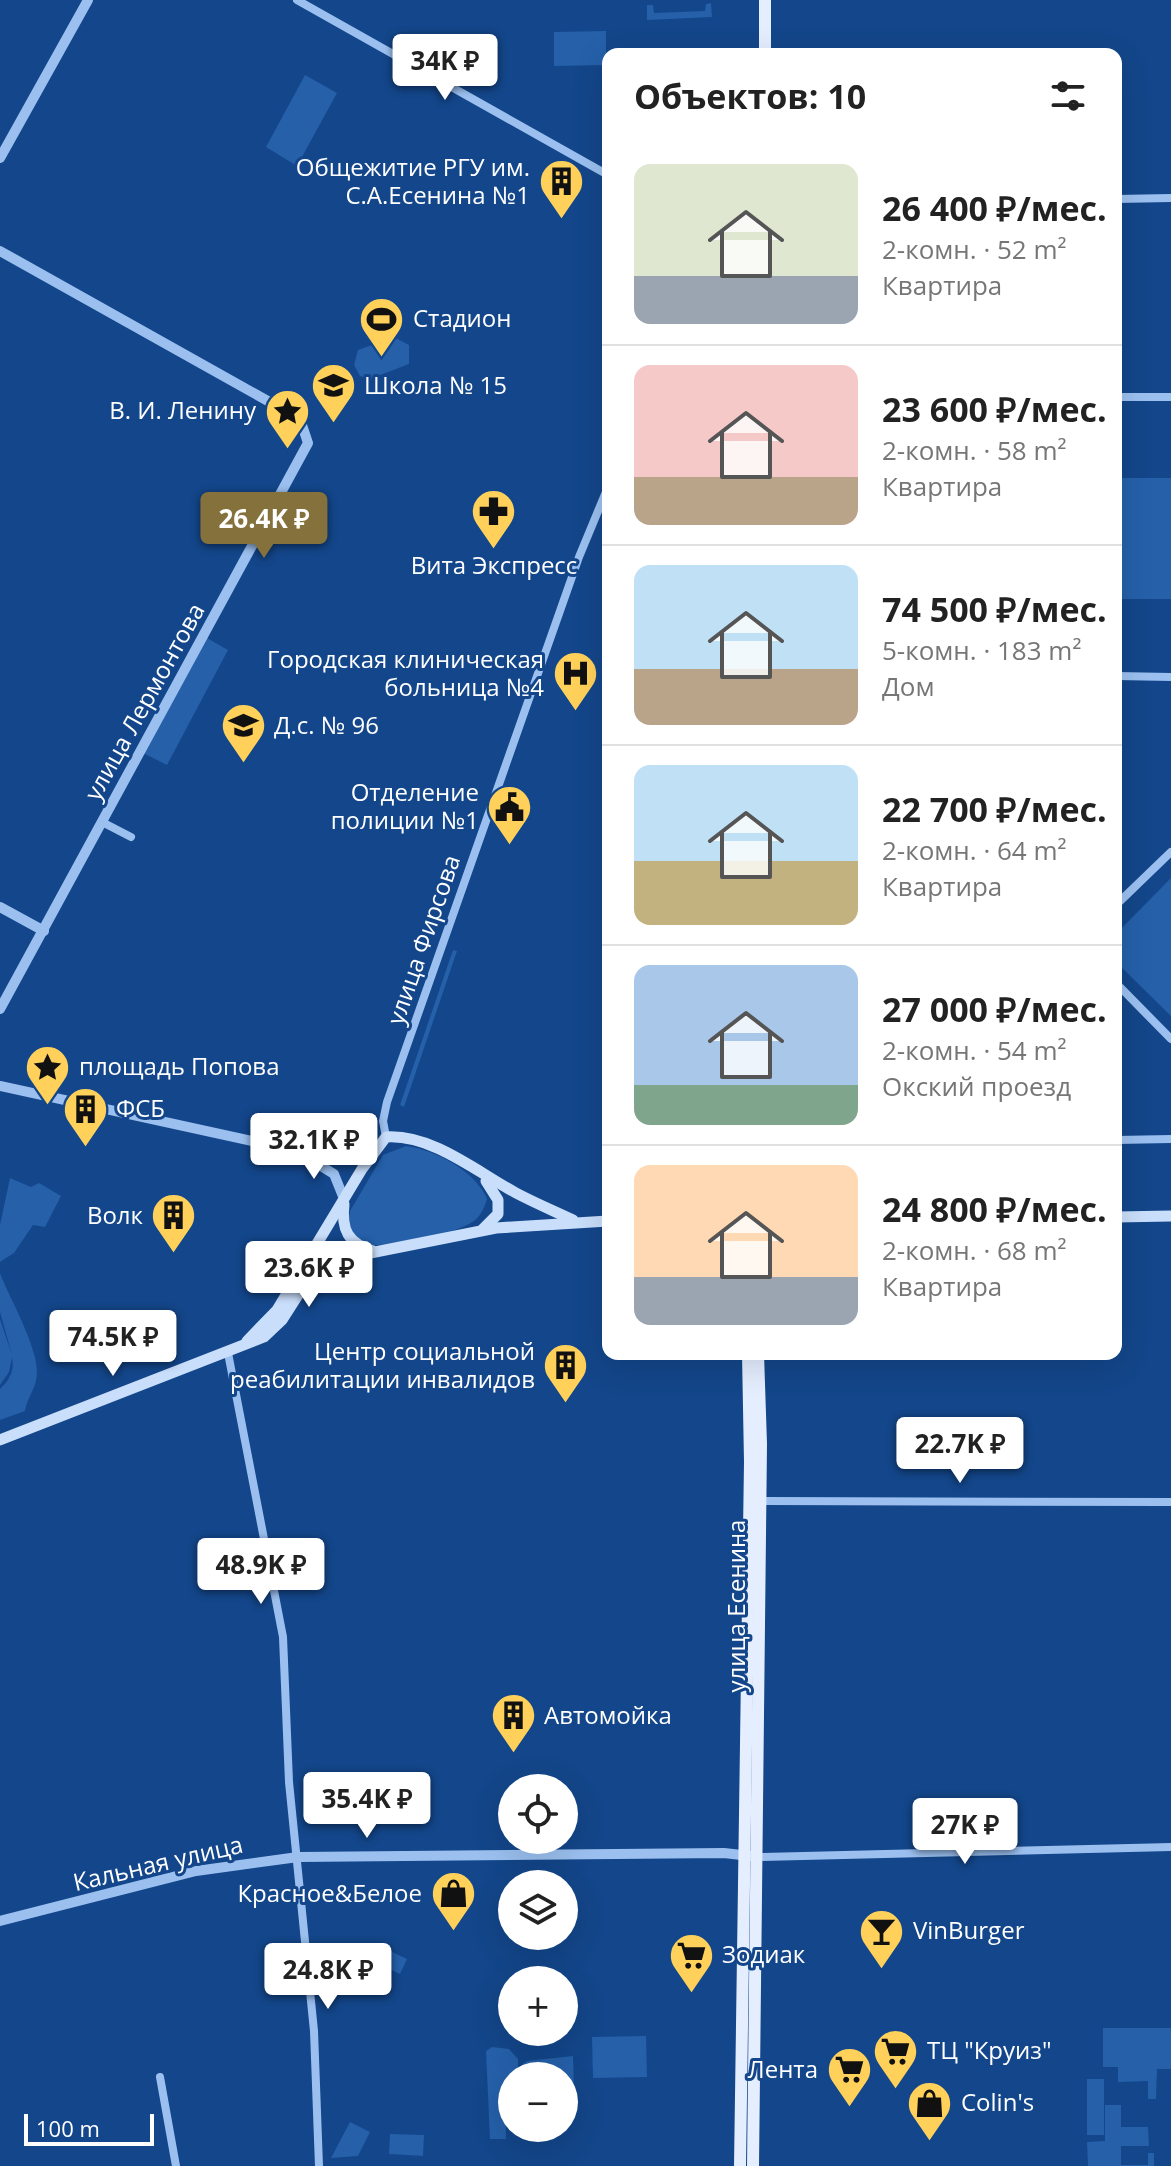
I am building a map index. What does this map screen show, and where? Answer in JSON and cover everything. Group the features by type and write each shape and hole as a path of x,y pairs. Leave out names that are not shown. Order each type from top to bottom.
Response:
{"main road":[{"path":"765,0 765,48"},
{"path":"234,1350 277,1310 371,1154 386,1137 401,1136 431,1145 519,1195 574,1220"},
{"path":"474,1170 494,1188 498,1214"},
{"path":"482,1230 519,1195"},
{"path":"344,1199 342,1220 347,1236 357,1246 377,1252"},
{"path":"1122,1217 1171,1216"},
{"path":"0,1440 264,1337 282,1320 305,1284 335,1260 482,1230 574,1220 602,1221"},
{"name":"улица Есенина","path":"748,1360 754,1501 757,1857 753,2166"},
{"name":"улица Есенина","path":"740,2166 742,1855 758,1360"}],"street":[{"path":"0,158 88,0"},
{"path":"297,0 602,172"},
{"path":"1122,199 1171,198"},
{"name":"улица Лермонтова","path":"0,251 300,419 308,443 0,1009"},
{"path":"1122,397 1171,397"},
{"name":"улица Фирсова","path":"386,1137 383,1121 387,1102 560,609 602,504"},
{"path":"1122,676 1171,677"},
{"path":"102,822 131,837"},
{"path":"1122,899 1171,852"},
{"path":"0,907 44,931"},
{"path":"1122,989 1171,1039"},
{"path":"0,1086 298,1151 342,1157 371,1154"},
{"path":"1122,1140 1171,1139"},
{"path":"298,1151 334,1174 344,1199"},
{"path":"496,1228 498,1214"},
{"path":"234,1350 283,1637 289,1782 314,2031 319,2166"},
{"path":"754,1501 1171,1502"},
{"path":"757,1857 1171,1847"},
{"name":"Кальная улица","path":"0,1921 196,1871 298,1857 757,1857"},
{"path":"740,2047 756,2046"},
{"path":"160,2077 176,2166"}],"shaded area":[{"path":"711,3 712,17 647,20 647,5 653,5 654,13 705,11 706,4"},
{"path":"606,31 602,65 554,66 554,32"},
{"path":"305,75 337,93 297,166 266,147"},
{"name":"Стадион","path":"394,337 409,345 409,364 370,379 360,376 354,365 358,350"},
{"path":"1122,478 1171,478 1171,599 1122,599"},
{"path":"205,637 228,650 167,765 143,753"},
{"path":"1171,878 1171,1016 1122,968 1122,928"},
{"path":"453,950 457,951 404,1107 400,1105"},
{"path":"406,1146 442,1157 464,1171 481,1189 487,1199 485,1205 474,1221 453,1231 406,1242 367,1245 352,1231 350,1211 383,1155"},
{"path":"10,1178 31,1187 39,1183 61,1196 45,1227 33,1225 14,1253 0,1262 0,1225"},
{"path":"0,1273 30,1342 37,1370 25,1411 0,1420 0,1389 10,1375 13,1362 12,1358 9,1372 0,1385 0,1319 12,1355 0,1312"},
{"path":"384,1948 407,1959 400,1974 377,1963"},
{"path":"1103,2028 1171,2028 1171,2069 1157,2069 1156,2099 1148,2099 1148,2081 1118,2082 1118,2067 1103,2067"},
{"path":"646,2036 647,2077 593,2078 592,2037"},
{"path":"492,2047 509,2049 518,2059 518,2062 498,2062 498,2139 490,2139 486,2051"},
{"path":"573,2056 573,2062 527,2061"},
{"path":"1087,2079 1104,2079 1104,2135 1087,2135"},
{"path":"1105,2105 1121,2105 1121,2127 1148,2127 1149,2146 1121,2146 1121,2165 1148,2165 1148,2153 1154,2153 1154,2166 1088,2166 1087,2142 1105,2141"},
{"path":"350,2122 370,2132 358,2156 331,2158"},
{"path":"390,2134 424,2135 423,2156 389,2154"}],"place":[{"name":"Общежитие РГУ им. С.А.Есенина №1","path":"561,221"},
{"name":"Стадион","path":"382,358"},
{"name":"Школа № 15","path":"333,425"},
{"name":"В. И. Ленину","path":"287,450"},
{"name":"Вита Экспресс","path":"494,551"},
{"name":"Городская клиническая больница №4","path":"575,713"},
{"name":"Д.с. № 96","path":"243,765"},
{"name":"Отделение полиции №1","path":"510,846"},
{"name":"площадь Попова","path":"48,1106"},
{"name":"ФСБ","path":"85,1148"},
{"name":"Волк","path":"174,1255"},
{"name":"Центр социальной реабилитации инвалидов","path":"566,1405"},
{"name":"Автомойка","path":"513,1755"},
{"name":"Красное&Белое","path":"453,1933"},
{"name":"VinBurger","path":"882,1970"},
{"name":"Зодиак","path":"691,1994"},
{"name":"ТЦ \"Круиз\"","path":"896,2090"},
{"name":"Лента","path":"849,2109"},
{"name":"Colin's","path":"930,2142"}]}
